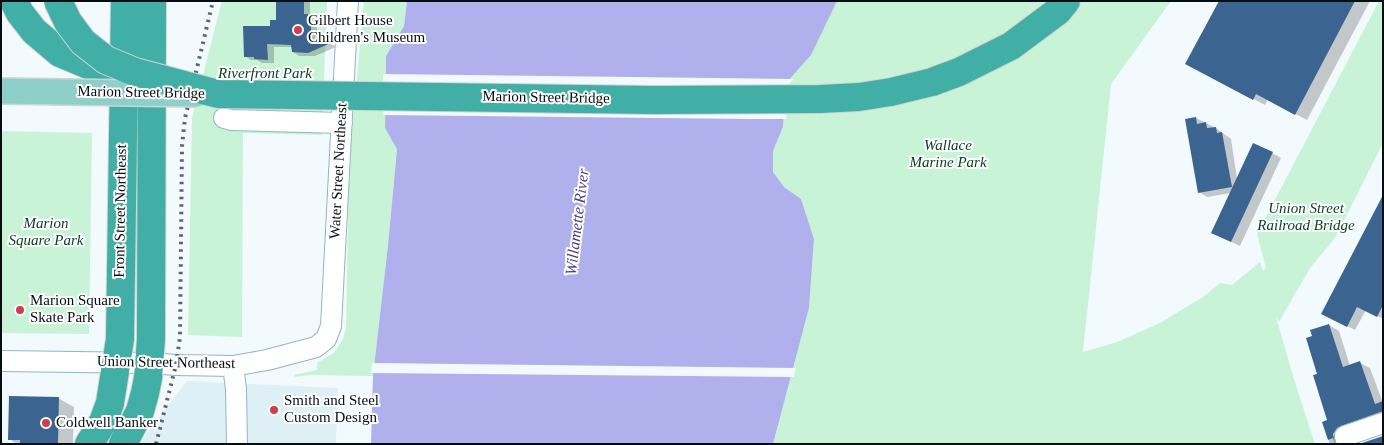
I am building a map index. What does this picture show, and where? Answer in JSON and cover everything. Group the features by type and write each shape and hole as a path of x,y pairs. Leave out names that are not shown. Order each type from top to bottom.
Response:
{"highway":[{"path":"14,1 34,32 60,53 91,66 124,69"},
{"path":"58,1 68,22 83,42 106,60 221,106"},
{"name":"Front Street Northeast","path":"89,444 103,422 110,403 120,339 125,1"},
{"name":"Front Street Northeast","path":"123,444 140,411 148,378 152,339 152,1"},
{"name":"Marion Street Bridge","path":"221,106 859,97 912,88 959,72 1011,46 1066,5"}],"main road":[{"name":"Marion Street Bridge","path":"1,91 221,106"}],"street":[{"name":"Water Street Northeast","path":"326,339 331,326 348,1"},
{"path":"221,106 231,120 342,122"},
{"name":"Union Street Northeast","path":"1,361 233,366 267,360 316,347 326,339"},
{"path":"233,366 236,389 237,444"},
{"path":"1347,444 1345,436 1383,423"}],"shaded area":[{"path":"187,381 338,388 336,444 139,444"}],"green space":[{"name":"Riverfront Park","path":"222,1 327,1 322,135 243,133 242,337 188,335 192,118"},
{"name":"Riverfront Park","path":"364,1 407,1 404,26 386,56 385,128 397,148 373,376 311,375 295,377 294,375 317,370 317,363 334,353 343,339 346,329 349,163"},
{"name":"Wallace Marine Park","path":"837,1 1171,1 1111,84 1083,352 1117,342 1160,323 1203,297 1220,283 1232,285 1260,262 1263,271 1266,268 1257,234 1379,1 1383,1 1383,143 1335,238 1310,268 1279,322 1276,317 1315,444 773,444 809,308 814,239 801,199 784,187 772,171 773,151 783,127 786,83"},
{"name":"Marion Square Park","path":"1,131 92,133 89,334 1,333"}],"water":[{"name":"Willamette River","path":"407,1 837,1 811,55 786,83 783,127 773,151 773,172 784,187 801,199 814,239 809,308 773,444 371,444 373,376 397,149 385,128 386,56 404,26"}],"pier":[{"path":"383,74 794,79 789,84 786,119 383,115"},
{"path":"372,363 796,368 794,377 371,373"}],"building":[{"path":"276,1 304,1 304,14 308,14 308,23 311,23 311,43 331,43 308,53 292,52 291,45 267,44 268,60 244,57 243,26 270,26 270,20 276,20"},
{"path":"1219,1 1355,1 1295,115 1256,94 1253,100 1185,64"},
{"path":"1196,117 1197,124 1206,122 1207,128 1216,127 1217,133 1222,132 1232,187 1198,193 1185,119"},
{"path":"1253,143 1273,152 1231,242 1211,233"},
{"path":"1383,195 1383,305 1377,317 1357,307 1347,327 1321,314"},
{"path":"1329,324 1343,367 1360,361 1375,404 1383,401 1383,411 1337,428 1333,434 1335,444 1333,438 1328,440 1322,422 1327,420 1313,375 1317,374 1306,338 1312,336 1310,330"},
{"path":"9,396 59,397 58,444 20,444 20,440 8,440"},
{"path":"1383,436 1383,444 1359,444"}],"railway":[{"path":"156,444 176,365 180,337 182,146 185,118 213,1"}],"place":[{"name":"Gilbert House Children's Museum","path":"298,30"},
{"name":"Marion Square Skate Park","path":"20,310"},
{"name":"Smith and Steel Custom Design","path":"274,410"},
{"name":"Coldwell Banker","path":"46,423"}],"park label":[{"name":"Union Street Railroad Bridge","path":"1306,218"}]}
